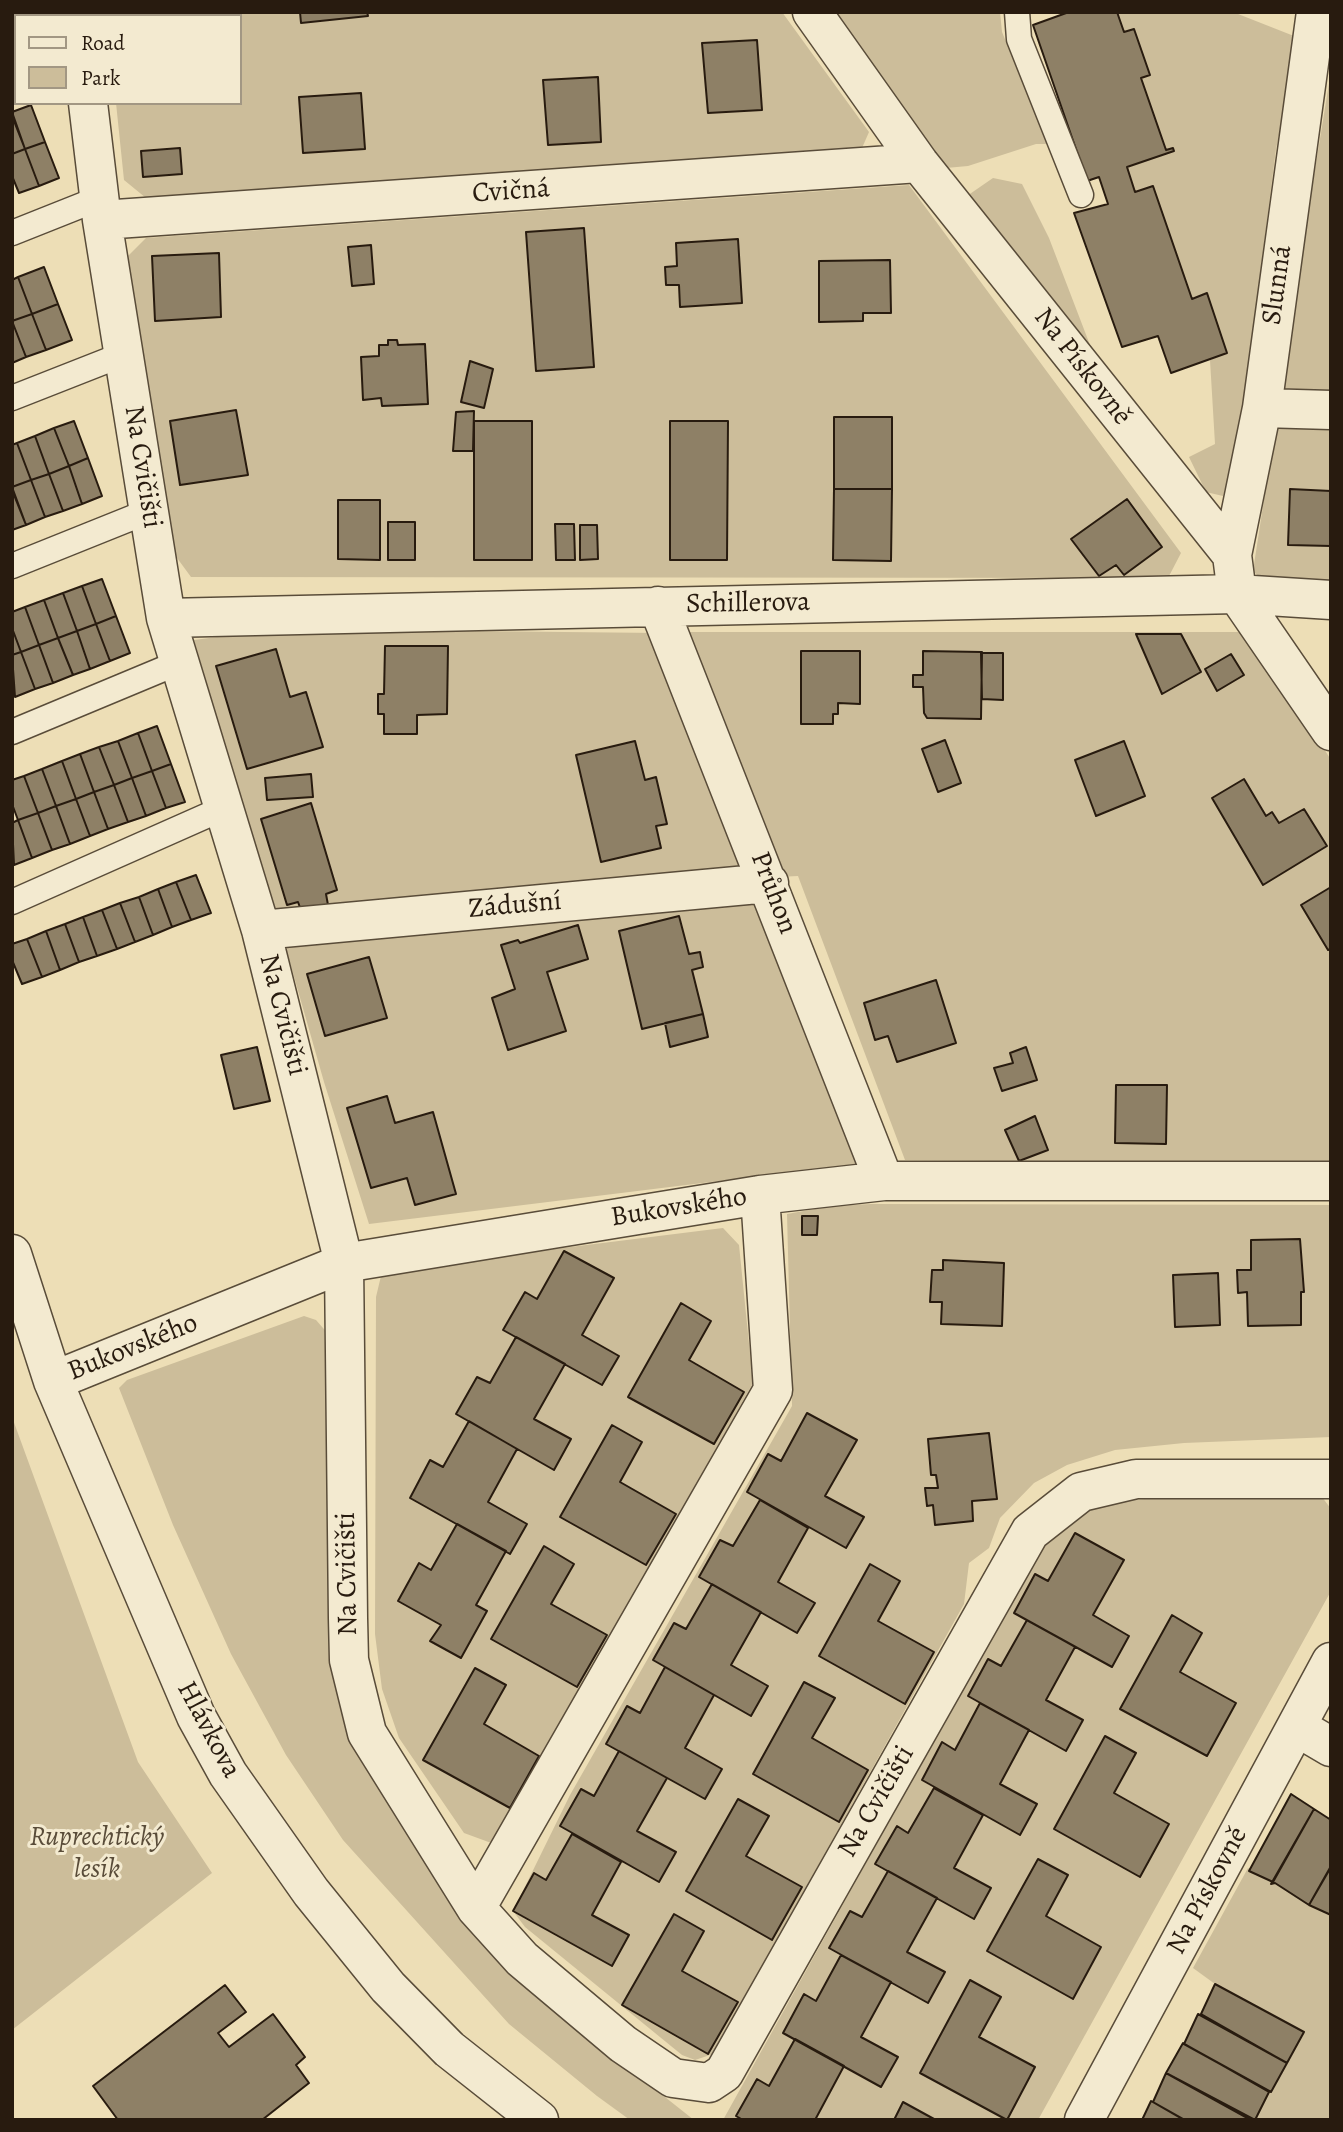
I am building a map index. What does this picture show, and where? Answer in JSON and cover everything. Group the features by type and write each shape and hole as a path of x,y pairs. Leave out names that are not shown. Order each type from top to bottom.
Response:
{"street":[{"name":"Na Pískovně","path":"811,12 919,163 1232,555"},
{"name":"Slunná","path":"1232,555 1262,408 1314,17"},
{"name":"Na Cvičišti","path":"88,105 101,209 166,618 261,930 344,1263 349,1660 367,1733 476,1908 522,1959 622,2044 673,2078 709,2084 724,2073 1030,1532 1081,1492 1136,1479 1331,1479"},
{"name":"Cvičná","path":"101,209 919,163"},
{"path":"1262,408 1331,410"},
{"path":"1232,555 1237,594 1331,731"},
{"name":"Schillerova","path":"166,618 1237,594 1331,600"},
{"name":"Průhon","path":"658,606 884,1181"},
{"name":"Zádušní","path":"261,930 769,883"},
{"name":"Bukovského","path":"53,1381 344,1263 760,1195 884,1181 1331,1181"},
{"path":"476,1908 773,1390 760,1195"},
{"name":"Hlávkova","path":"12,1254 53,1381 196,1716 228,1774 311,1892 388,1987 449,2049 538,2120"},
{"name":"Na Pískovně","path":"1084,2120 1331,1662"},
{"path":"1297,1727 1331,1747"}],"lane":[{"path":"1017,12 1019,39 1081,195"},
{"path":"12,233 101,209"},
{"path":"12,398 124,354"},
{"path":"12,566 149,511"},
{"path":"12,732 180,662"},
{"path":"12,902 224,808"}],"green space":[{"path":"782,12 869,132 862,148 146,198 124,180 116,105 242,105 242,14 106,14"},
{"path":"829,12 1000,12 1002,32 1048,144 1036,144 968,166 946,168"},
{"path":"1117,12 1233,12 1299,38 1276,149 1240,434 1223,496 1206,492 1189,457 1215,444 1210,360 1227,353 1207,294 1192,299 1153,186 1135,192 1127,167 1141,78 1134,29 1124,32"},
{"path":"1331,71 1331,400 1278,397"},
{"path":"993,178 1022,184 1049,238 1090,345 1139,410 964,198"},
{"path":"909,185 1181,553 1168,578 191,577 169,547 141,376 128,256 146,238"},
{"path":"1275,428 1331,430 1331,581 1260,578 1253,571"},
{"path":"278,629 660,633 757,872 274,911 194,640"},
{"path":"677,632 1251,632 1331,760 1331,1165 905,1160 798,876 777,877"},
{"path":"768,896 865,1163 369,1224 324,1082 285,945"},
{"path":"1331,1205 1331,1437 1184,1443 1115,1450 1067,1465 1034,1483 1000,1518 989,1548 969,1563 964,1604 713,2054 695,2060 682,2055 525,1927 513,1911 570,1795 792,1406 787,1214 832,1206"},
{"path":"723,1228 739,1245 753,1383 494,1844 464,1833 399,1738 382,1689 375,1634 376,1297 381,1276 394,1269"},
{"path":"304,1316 316,1320 330,1336 332,1647 465,1918 507,1972 694,2120 630,2120 509,2024 343,1840 286,1755 231,1654 173,1525 119,1388 127,1380"},
{"name":"Ruprechtický lesík","path":"12,1417 138,1762 212,1873 12,2030"},
{"path":"1316,1489 1331,1509 1331,1591 1038,2120 723,2120 1059,1516 1093,1502"},
{"path":"1248,1868 1331,1915 1331,2120 1254,2120 1302,2031 1215,1984 1193,1968"}],"building":[{"path":"12,12 21,12 22,14 14,14 12,29"},
{"path":"111,12 156,12 156,14"},
{"path":"300,12 367,12 368,16 301,23"},
{"path":"1069,12 1117,12 1124,32 1134,29 1150,75 1141,78 1166,150 1173,148 1174,151 1127,167 1135,192 1153,186 1192,299 1207,293 1227,353 1171,373 1158,336 1122,347 1074,213 1108,204 1099,177 1087,181 1033,25"},
{"path":"757,40 762,110 708,113 702,43"},
{"path":"598,77 601,142 548,145 543,80"},
{"path":"361,93 365,149 303,153 299,97"},
{"path":"31,105 45,142 25,149 12,112"},
{"path":"12,116 25,149 12,154"},
{"path":"45,142 59,178 39,186 25,149"},
{"path":"180,148 182,174 143,177 141,151"},
{"path":"25,149 39,186 19,193 12,176 12,154"},
{"path":"584,228 594,367 536,371 526,232"},
{"path":"738,239 742,303 680,307 679,285 666,285 665,267 677,266 676,243"},
{"path":"371,245 374,284 352,286 348,247"},
{"path":"219,253 221,317 155,321 152,256"},
{"path":"890,260 891,313 863,313 863,321 819,322 819,261"},
{"path":"44,267 58,304 32,314 18,277"},
{"path":"18,277 32,314 12,321 12,280"},
{"path":"58,304 72,340 46,350 32,314"},
{"path":"32,314 46,350 26,357 12,321"},
{"path":"12,321 26,357 12,363"},
{"path":"388,340 397,340 398,345 425,344 428,404 382,406 381,398 363,400 361,357 379,356 379,345 388,345"},
{"path":"470,361 493,369 484,408 461,402"},
{"path":"236,410 248,475 180,485 170,421"},
{"path":"474,411 473,451 453,451 456,412"},
{"path":"834,417 892,417 892,489 834,489"},
{"path":"74,421 88,458 69,466 54,428"},
{"path":"474,421 532,421 532,560 474,560"},
{"path":"670,421 728,421 727,560 670,560"},
{"path":"54,428 69,466 49,474 35,436"},
{"path":"35,436 49,474 31,480 17,443"},
{"path":"17,443 31,480 12,487 12,445"},
{"path":"88,458 102,496 82,504 69,466"},
{"path":"69,466 82,504 63,511 49,474"},
{"path":"49,474 63,511 45,517 31,480"},
{"path":"31,480 45,517 26,525 12,487"},
{"path":"834,489 892,489 891,561 833,560"},
{"path":"1290,489 1331,491 1331,546 1288,545"},
{"path":"12,490 26,525 12,530"},
{"path":"1127,499 1162,547 1124,575 1116,565 1099,576 1071,539"},
{"path":"338,500 380,500 380,560 338,559"},
{"path":"388,522 415,522 415,560 388,560"},
{"path":"555,524 574,524 575,560 556,560"},
{"path":"580,525 597,525 598,559 580,560"},
{"path":"102,579 116,616 96,624 82,586"},
{"path":"82,586 96,624 77,631 63,593"},
{"path":"63,593 77,631 58,638 44,600"},
{"path":"44,600 58,638 39,645 25,607"},
{"path":"25,607 39,645 21,652 12,628 12,612"},
{"path":"116,616 130,653 110,661 96,624"},
{"path":"96,624 110,661 90,669 77,631"},
{"path":"12,628 21,652 12,655"},
{"path":"77,631 90,669 73,675 58,638"},
{"path":"1136,634 1181,634 1201,672 1162,694"},
{"path":"58,638 73,675 53,683 39,645"},
{"path":"39,645 53,683 35,689 21,652"},
{"path":"385,646 448,646 447,714 417,715 417,734 384,734 384,714 378,714 378,694 384,694"},
{"path":"276,649 290,697 306,692 323,747 247,769 216,666"},
{"path":"801,651 860,651 860,704 838,703 838,714 833,714 833,724 801,724"},
{"path":"923,651 982,652 981,719 927,718 924,713 923,687 913,687 913,675 923,675"},
{"path":"21,652 35,689 15,697 12,655"},
{"path":"981,653 1003,653 1003,700 982,699"},
{"path":"1231,654 1244,675 1217,691 1205,669"},
{"path":"157,726 171,764 152,771 138,733"},
{"path":"138,733 152,771 132,778 118,741"},
{"path":"945,740 961,783 938,792 922,749"},
{"path":"118,741 132,778 114,785 99,747"},
{"path":"635,741 645,780 656,777 667,824 656,826 661,848 601,862 576,755"},
{"path":"1124,741 1145,796 1096,816 1075,760"},
{"path":"99,747 114,785 94,792 80,754"},
{"path":"80,754 94,792 76,799 62,761"},
{"path":"62,761 76,799 56,806 42,769"},
{"path":"171,764 185,802 166,808 152,771"},
{"path":"42,769 56,806 38,813 24,776"},
{"path":"152,771 166,808 146,816 132,778"},
{"path":"311,774 313,797 267,800 265,778"},
{"path":"24,776 38,813 18,820 12,804 12,780"},
{"path":"132,778 146,816 128,822 114,785"},
{"path":"1244,779 1266,816 1272,812 1279,823 1304,809 1327,846 1263,885 1212,798"},
{"path":"114,785 128,822 108,829 94,792"},
{"path":"94,792 108,829 90,836 76,799"},
{"path":"76,799 90,836 70,844 56,806"},
{"path":"311,803 337,890 326,894 328,905 302,913 298,902 287,905 261,819"},
{"path":"56,806 70,844 52,850 38,813"},
{"path":"38,813 52,850 32,858 18,820"},
{"path":"18,820 32,858 14,865 12,823"},
{"path":"196,875 211,913 191,920 176,882"},
{"path":"176,882 191,920 172,927 158,889"},
{"path":"1331,887 1331,949 1328,950 1301,905"},
{"path":"158,889 172,927 153,935 139,897"},
{"path":"139,897 153,935 135,942 120,903"},
{"path":"120,903 135,942 117,949 102,910"},
{"path":"102,910 117,949 97,956 83,917"},
{"path":"679,916 689,954 700,952 703,967 692,970 703,1014 642,1029 619,931"},
{"path":"83,917 97,956 79,962 65,924"},
{"path":"65,924 79,962 60,970 46,931"},
{"path":"578,925 588,959 547,972 566,1031 508,1050 492,998 515,989 501,945 518,940 520,943"},
{"path":"46,931 60,970 42,977 27,939"},
{"path":"27,939 42,977 22,984 12,960 12,944"},
{"path":"369,957 387,1018 325,1036 307,974"},
{"path":"936,980 956,1043 897,1062 888,1036 875,1040 864,1003"},
{"path":"703,1014 708,1037 670,1047 665,1023"},
{"path":"257,1047 270,1101 234,1109 221,1055"},
{"path":"1026,1047 1037,1080 1002,1091 994,1068 1013,1063 1010,1053"},
{"path":"1116,1085 1167,1085 1166,1144 1115,1143"},
{"path":"387,1096 395,1123 433,1112 456,1194 415,1205 407,1178 371,1188 347,1108"},
{"path":"1035,1116 1048,1150 1019,1161 1005,1130"},
{"path":"802,1216 818,1216 817,1235 802,1235"},
{"path":"1300,1239 1304,1292 1301,1292 1301,1325 1248,1326 1247,1292 1238,1293 1237,1270 1251,1270 1251,1240"},
{"path":"564,1251 614,1278 582,1335 619,1356 602,1385 503,1330 525,1292 537,1299"},
{"path":"943,1260 1004,1263 1002,1326 941,1324 942,1302 930,1302 932,1270 943,1270"},
{"path":"1218,1273 1220,1325 1175,1327 1173,1275"},
{"path":"681,1303 711,1321 689,1360 744,1392 714,1444 628,1397"},
{"path":"516,1337 565,1364 534,1419 571,1439 554,1470 456,1414 477,1377 490,1383"},
{"path":"807,1413 857,1440 825,1496 864,1517 846,1548 747,1492 768,1454 781,1461"},
{"path":"469,1421 517,1449 488,1502 527,1524 510,1554 410,1498 430,1460 443,1467"},
{"path":"612,1425 642,1442 620,1482 676,1514 646,1565 560,1517"},
{"path":"989,1433 997,1499 972,1501 973,1521 935,1525 933,1505 927,1506 925,1488 938,1488 936,1475 931,1475 928,1439"},
{"path":"760,1500 808,1528 778,1582 815,1603 797,1633 699,1577 720,1540 733,1546"},
{"path":"457,1524 506,1551 476,1605 487,1611 461,1658 430,1641 441,1625 398,1601 419,1563 431,1570"},
{"path":"1075,1533 1124,1560 1093,1615 1129,1636 1112,1667 1014,1613 1035,1574 1048,1581"},
{"path":"544,1546 574,1564 551,1604 607,1635 577,1687 491,1639"},
{"path":"870,1564 900,1581 878,1621 934,1652 905,1704 819,1656"},
{"path":"712,1584 761,1612 731,1665 768,1686 751,1716 653,1660 674,1623 686,1629"},
{"path":"1172,1615 1202,1633 1180,1672 1236,1703 1207,1756 1120,1709"},
{"path":"1027,1620 1075,1647 1046,1700 1083,1720 1066,1751 968,1696 988,1659 1001,1666"},
{"path":"665,1667 714,1695 685,1748 722,1769 705,1799 606,1744 627,1706 640,1713"},
{"path":"475,1668 506,1685 484,1724 539,1756 510,1808 423,1760"},
{"path":"804,1682 835,1698 812,1738 868,1770 839,1822 753,1774"},
{"path":"980,1703 1029,1730 1000,1784 1037,1804 1020,1835 922,1780 942,1742 955,1750"},
{"path":"1105,1736 1136,1753 1114,1793 1169,1824 1140,1877 1054,1829"},
{"path":"619,1751 667,1778 637,1831 676,1852 659,1882 560,1826 581,1789 594,1796"},
{"path":"934,1788 983,1815 954,1868 991,1888 974,1919 875,1864 897,1826 908,1833"},
{"path":"1291,1794 1314,1809 1273,1882 1249,1871"},
{"path":"738,1799 769,1816 746,1856 802,1887 772,1940 686,1891"},
{"path":"1314,1809 1331,1820 1331,1866 1309,1905 1275,1883 1271,1884"},
{"path":"572,1834 621,1862 592,1915 629,1935 612,1966 513,1911 534,1873 546,1880"},
{"path":"1038,1859 1068,1875 1046,1916 1101,1947 1073,1999 987,1951"},
{"path":"1331,1867 1331,1915 1309,1905"},
{"path":"888,1871 937,1898 907,1952 945,1972 928,2003 829,1948 850,1911 862,1917"},
{"path":"674,1914 704,1931 682,1971 738,2002 708,2054 622,2005"},
{"path":"841,1955 891,1982 861,2037 898,2057 881,2087 783,2033 804,1994 816,2001"},
{"path":"970,1980 1001,1997 979,2037 1035,2067 1007,2120 920,2073"},
{"path":"1215,1984 1304,2032 1287,2063 1201,2014"},
{"path":"225,1985 246,2012 218,2033 229,2047 273,2014 305,2057 296,2065 309,2083 262,2120 118,2120 93,2086"},
{"path":"1198,2014 1287,2063 1271,2092 1184,2044"},
{"path":"795,2039 844,2066 815,2120 743,2120 736,2116 757,2079 769,2086"},
{"path":"1183,2043 1269,2092 1255,2120 1166,2073"},
{"path":"1166,2073 1251,2120 1185,2120 1153,2102"},
{"path":"1151,2101 1184,2120 1142,2120"},
{"path":"903,2102 934,2119 934,2120 894,2120"}]}
